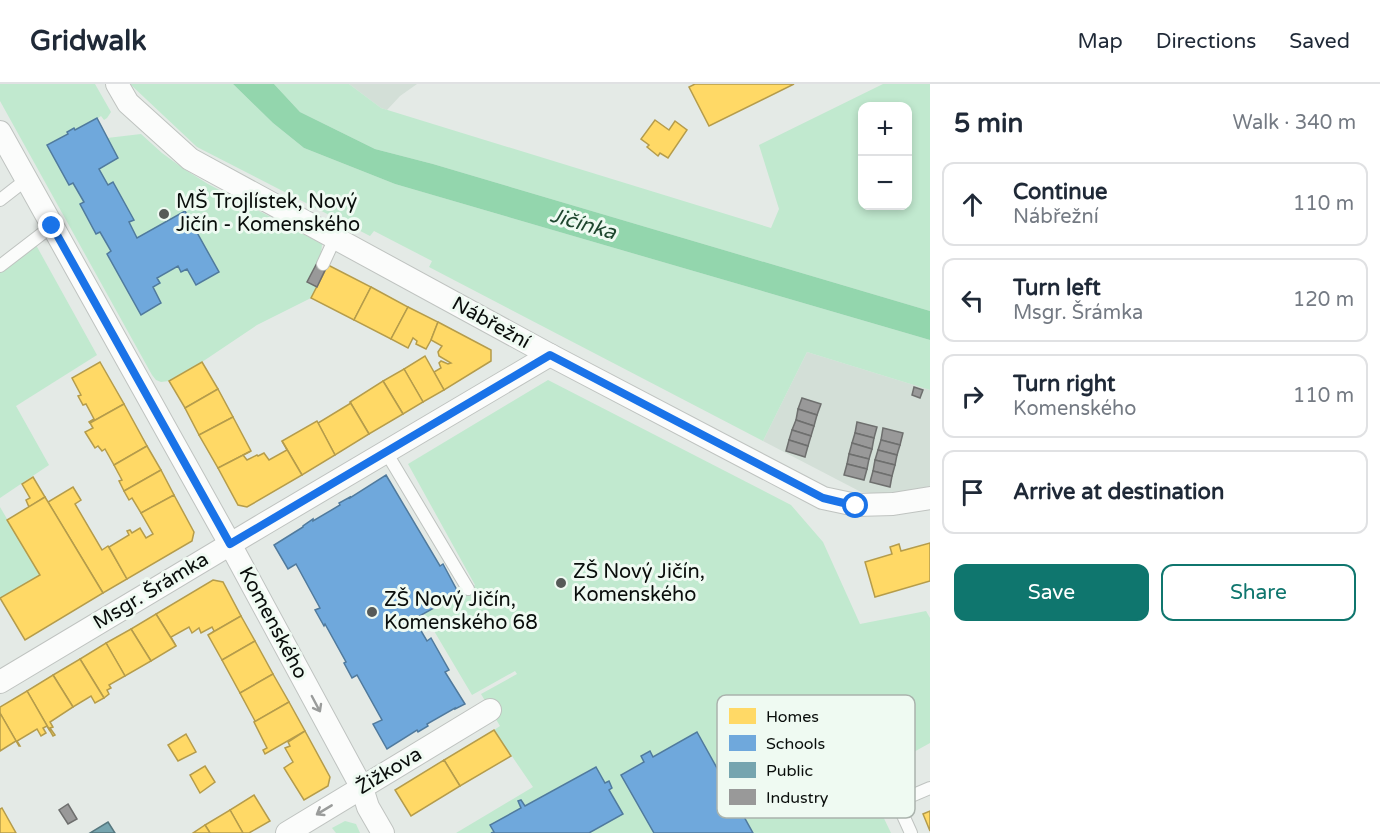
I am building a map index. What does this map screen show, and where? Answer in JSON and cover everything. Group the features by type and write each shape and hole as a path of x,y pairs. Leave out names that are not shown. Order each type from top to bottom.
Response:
{"street":[{"name":"Nábřežní","path":"117,84 128,103 190,159 550,355 823,498 856,506 893,504 930,498"},
{"name":"Komenského","path":"0,132 230,544 362,788 368,807 383,833"},
{"name":"Msgr. Šrámka","path":"0,682 550,355"},
{"name":"Žižkova","path":"287,833 490,710"}],"lane":[{"path":"0,200 27,179"},
{"path":"0,266 52,226"},
{"path":"323,264 335,238"},
{"path":"387,452 468,589"},
{"path":"915,794 930,788"},
{"path":"904,818 911,833"}],"shaded area":[{"name":"MŠ Trojlístek, Nový Jičín - Komenského","path":"0,84 95,84 111,112 104,120 101,116 97,119 107,138 141,134 162,153 208,184 322,244 321,256 307,281 317,287 311,298 257,325 169,381 156,380 0,101"},
{"path":"130,84 233,84 273,123 304,148 395,184 930,340 930,390 807,352 763,441 429,267 432,261 374,231 370,236 197,147"},
{"path":"274,84 349,84 381,108 771,228 779,209 759,145 883,84 930,84 930,311 433,164 375,149 300,112"},
{"path":"349,84 417,84 400,96 387,110"},
{"path":"36,245 97,355 16,406 49,465 0,498 0,272"},
{"path":"807,352 930,390 930,486 880,494 861,492 763,441"},
{"name":"ZŠ Nový Jičín, Komenského","path":"548,380 791,505 823,542 860,624 926,611 930,618 930,743 915,751 915,695 717,695 717,768 697,732 653,757 650,751 641,756 644,762 621,775 654,833 589,833 623,814 609,790 612,788 609,782 605,783 595,767 525,806 521,800 518,801 521,808 490,825 494,832 456,833 533,787 494,730 500,726 481,694 517,674 515,671 472,695 424,614 475,585 408,464"},
{"path":"0,507 40,575 0,598"},
{"name":"ZŠ Nový Jičín, Komenského","path":"745,818 884,818 891,833 753,833"},
{"path":"345,821 356,824 360,833 336,833 332,828"}],"water":[{"name":"Jičínka","path":"233,84 274,84 300,112 375,149 433,164 930,311 930,340 395,184 304,148 273,123"}],"building: Homes":[{"path":"695,84 794,84 709,126 689,87"},
{"path":"655,120 669,130 675,121 687,130 668,158 660,153 658,156 641,139"},
{"path":"328,265 371,287 354,320 311,298"},
{"path":"371,287 408,307 391,339 354,320"},
{"path":"408,307 438,322 426,349 416,344 417,341 413,338 408,348 391,339"},
{"path":"438,322 491,350 491,361 444,390 434,372 441,368 439,363 441,361 451,363 439,356 438,352 442,346 431,340"},
{"path":"425,356 444,390 423,402 404,369"},
{"path":"100,362 124,404 90,423 94,419 86,404 83,405 78,396 81,395 72,378"},
{"path":"202,362 218,389 185,408 169,381"},
{"path":"404,369 423,402 403,414 383,381"},
{"path":"383,381 403,414 369,434 350,402"},
{"path":"218,389 233,417 199,435 185,408"},
{"path":"351,403 369,434 335,455 318,423"},
{"path":"124,404 147,446 114,465 105,449 102,451 98,446 95,448 85,432 93,428 90,423"},
{"path":"233,417 251,451 218,468 199,435"},
{"path":"317,421 335,455 302,475 282,441"},
{"path":"282,441 302,475 247,507 238,505 218,468 243,455 247,460 264,453 269,460 287,450"},
{"path":"147,446 161,470 124,491 119,481 122,480 114,465"},
{"path":"161,470 174,495 141,513 132,498 129,500 124,491"},
{"path":"33,477 45,497 29,507 26,500 30,498 22,484"},
{"path":"73,487 81,500 75,504 102,550 108,546 127,579 103,593 48,502"},
{"path":"174,495 194,532 192,541 127,579 109,547 129,535 127,531 130,530 132,533 140,528 146,538 153,534 141,513"},
{"path":"45,497 103,593 25,640 0,598 40,575 7,520"},
{"path":"930,543 930,581 875,597 865,562 892,554 890,547 899,544 901,551"},
{"path":"213,580 223,582 241,616 208,635 214,631 212,627 201,633 199,628 192,633 189,627 171,637 176,646 156,614"},
{"path":"156,614 176,646 151,661 131,629"},
{"path":"241,616 255,641 222,660 208,635"},
{"path":"131,629 151,661 125,676 106,643"},
{"path":"255,641 273,674 240,693 222,660"},
{"path":"106,643 125,676 109,685 111,688 107,690 109,694 104,698 80,659"},
{"path":"80,659 104,698 95,703 91,696 73,707 53,675"},
{"path":"273,674 289,702 254,722 240,693"},
{"path":"53,675 73,707 50,722 53,727 50,728 55,735 53,736 27,691"},
{"path":"27,691 50,731 47,726 43,728 46,733 41,736 37,729 17,741 19,746 0,713 0,707"},
{"path":"289,702 305,731 265,754 263,750 267,748 254,722"},
{"path":"0,713 16,741 0,751"},
{"path":"494,730 511,756 460,786 444,760"},
{"path":"305,731 330,777 328,786 304,800 284,768 293,762 285,748 290,746 288,742"},
{"path":"186,734 196,752 178,761 168,745"},
{"path":"444,760 460,786 411,816 395,790"},
{"path":"205,766 215,782 200,793 190,775"},
{"path":"254,795 270,821 249,833 243,833 230,810"},
{"path":"2,808 16,833 0,833 0,809"},
{"path":"230,810 243,833 210,833 205,825"},
{"path":"930,811 930,831 923,814"},
{"path":"205,825 210,833 193,833"}],"building: Schools":[{"path":"97,118 118,158 99,169 108,185 113,182 134,220 129,222 137,238 185,211 219,272 196,285 187,269 181,272 178,266 157,278 160,283 153,287 161,303 141,315 107,254 111,251 100,232 96,234 80,204 84,202 73,183 69,185 47,145 68,134 67,132 74,128 75,130"},
{"name":"ZŠ Nový Jičín, Komenského 68","path":"386,475 440,566 443,564 459,594 414,619 427,641 431,638 449,670 445,672 465,704 387,749 373,724 382,720 357,675 352,678 344,663 346,662 315,610 320,608 296,564 288,569 274,545"},
{"path":"697,732 717,768 717,818 745,818 753,833 654,833 621,775 644,762 641,756 650,751 653,757"},
{"path":"596,767 605,783 609,781 612,788 609,790 623,814 589,833 491,833 494,832 490,825 521,808 518,801 521,800 525,806"}],"building: Public":[{"path":"108,822 115,833 90,833"}],"building: Industry":[{"path":"318,261 327,266 317,287 307,282"},
{"path":"914,387 923,390 920,398 912,395"},
{"path":"802,398 821,404 817,415 798,409"},
{"path":"798,409 817,415 814,426 796,420"},
{"path":"796,420 814,426 811,436 792,430"},
{"path":"857,422 877,427 874,438 855,433"},
{"path":"883,428 903,433 900,445 881,440"},
{"path":"792,430 811,436 808,446 789,440"},
{"path":"855,433 874,438 872,449 852,443"},
{"path":"789,440 808,446 805,457 786,451"},
{"path":"881,440 900,445 897,455 878,450"},
{"path":"852,443 872,449 869,459 849,454"},
{"path":"878,450 897,455 895,465 875,460"},
{"path":"849,454 869,459 867,469 847,464"},
{"path":"875,460 895,465 892,476 873,471"},
{"path":"847,464 867,469 864,480 844,475"},
{"path":"873,471 892,476 890,487 870,482"},
{"path":"68,804 77,819 68,824 59,810"}],"place":[{"name":"MŠ Trojlístek, Nový Jičín - Komenského","path":"164,214"},
{"name":"ZŠ Nový Jičín, Komenského","path":"561,583"},
{"name":"ZŠ Nový Jičín, Komenského 68","path":"372,612"}],"route":[{"path":"52,226 230,544 550,355 823,498 856,506"}]}
